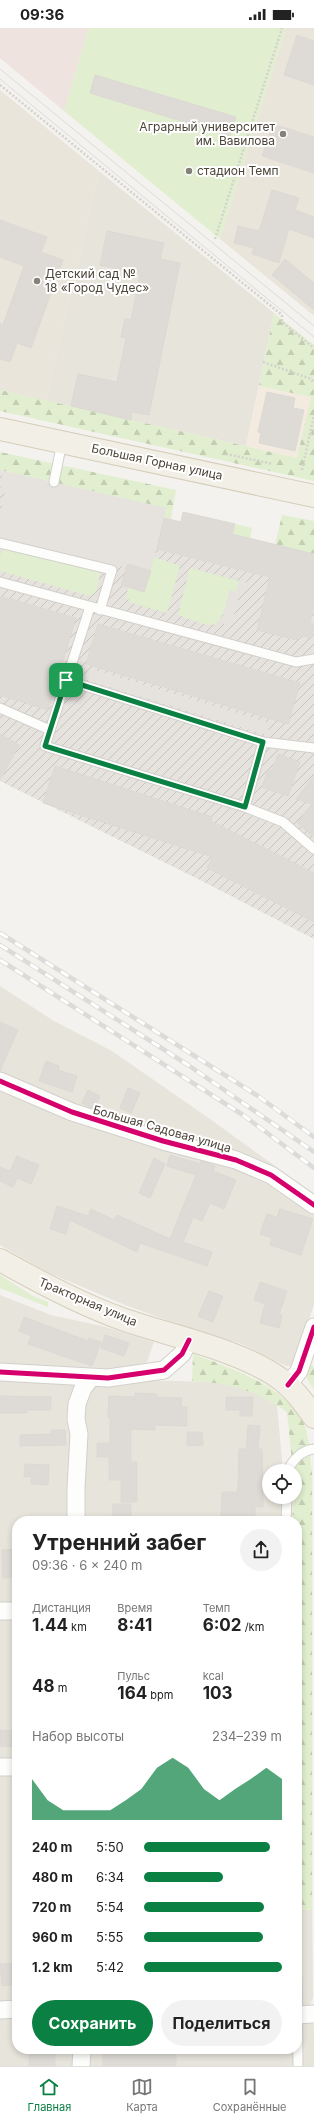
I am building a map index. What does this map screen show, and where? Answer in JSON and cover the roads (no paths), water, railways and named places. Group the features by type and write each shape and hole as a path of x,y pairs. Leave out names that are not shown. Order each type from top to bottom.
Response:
{"main road":[{"name":"Большая Горная улица","path":"0,428 314,496"},
{"name":"Тракторная улица","path":"0,1260 41,1283 121,1319 189,1340 261,1368 288,1385"},
{"path":"288,1385 314,1417"}],"street":[{"name":"Большая Садовая улица","path":"0,1081 72,1112 163,1141 236,1160 271,1175 314,1205"},
{"path":"288,1385 299,1371 314,1327"},
{"path":"0,1372 108,1378 164,1370 182,1354 189,1340"},
{"path":"76,1516 80,1434 76,1419 77,1404 83,1388 90,1378"},
{"path":"0,1611 12,1611"},
{"path":"0,1767 12,1767"},
{"path":"0,2010 12,2009"},
{"path":"81,2066 82,2054"}],"lane":[{"path":"54,482 62,442"},
{"path":"0,544 112,570 100,610"},
{"path":"0,582 296,662 314,659"},
{"path":"90,607 45,746 245,807 283,822 314,849"},
{"path":"66,680 263,742 314,748"},
{"path":"0,708 50,730"},
{"path":"245,807 263,742"},
{"path":"290,1464 308,1450 314,1449"},
{"path":"286,1516 287,1504"},
{"path":"302,2025 303,2015"},
{"path":"298,2066 299,2054"}],"tram line":[{"path":"0,69 314,326"},
{"path":"0,79 314,337"}],"railway":[{"path":"0,933 258,1096 314,1137"},
{"path":"0,945 188,1065 314,1152"},
{"path":"0,960 243,1115 314,1168"}],"place":[{"name":"Аграрный университет им. Вавилова","path":"283,134"},
{"name":"стадион Темп","path":"189,171"},
{"name":"Детский сад № 18 «Город Чудес»","path":"37,281"}]}
